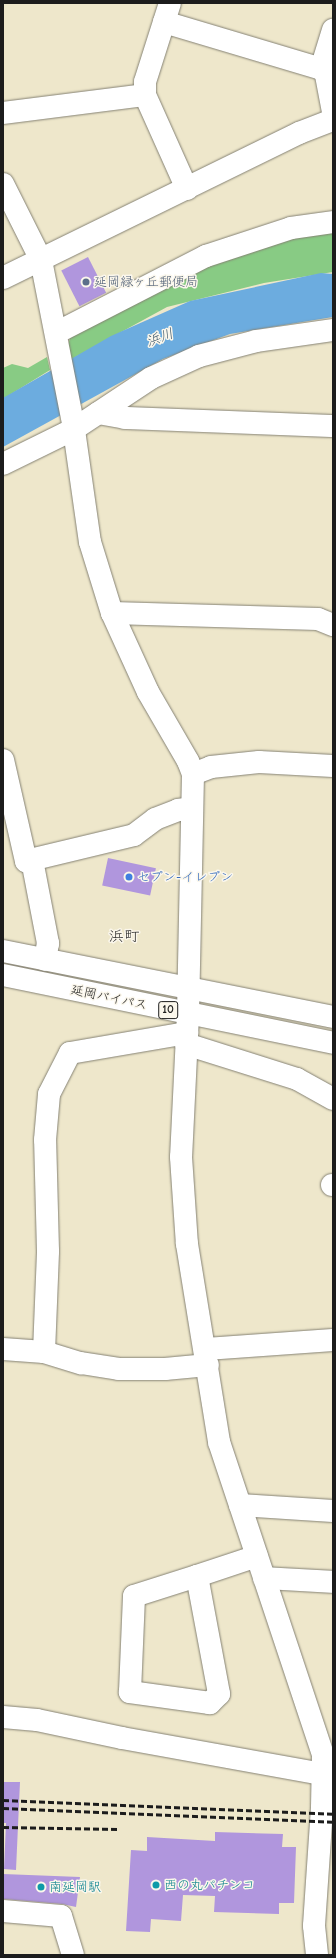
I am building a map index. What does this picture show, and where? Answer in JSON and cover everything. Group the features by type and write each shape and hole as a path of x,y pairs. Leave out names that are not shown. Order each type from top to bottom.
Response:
{"main road":[{"path":"188,190 145,95 145,82 167,12 325,70 333,112"},
{"path":"321,69 333,30"},
{"path":"3,113 145,95"},
{"path":"3,278 188,190 298,133 333,120"},
{"path":"3,185 41,260 74,426 90,542 112,613 148,692 188,761 193,774 187,1031 182,1165 187,1244 207,1357 219,1442 323,1755 314,1926 317,1955"},
{"path":"58,342 206,256 291,228 333,222"},
{"path":"3,464 98,413 151,378 199,356 256,341 333,330"},
{"path":"98,413 125,418 333,426"},
{"path":"112,613 318,619 333,624"},
{"path":"3,760 26,861 134,835 155,819 178,810 192,808"},
{"path":"193,774 211,767 259,762 333,766"},
{"path":"32,860 48,943 45,960"},
{"name":"延岡バイパス","path":"3,951 188,990 333,1017"},
{"name":"延岡バイパス","path":"3,975 187,1031 333,1044"},
{"path":"44,1352 48,1251 45,1140 47,1106 52,1089 70,1053 187,1031 297,1079 333,1099"},
{"path":"3,1349 44,1352 81,1363 119,1369 165,1369 207,1357 333,1340"},
{"path":"240,1505 333,1511"},
{"path":"197,1576 219,1694 210,1703 130,1692 134,1596 257,1556"},
{"path":"264,1578 333,1582"},
{"path":"3,1717 37,1720 122,1738 323,1774"},
{"path":"3,1911 61,1916 73,1955"}],"green space":[{"path":"333,230 333,272 264,283 167,307 70,360 67,348 72,332 175,279 283,237"},
{"path":"47,357 50,370 3,399 3,368 12,364 28,368"}],"water":[{"name":"浜川","path":"321,273 333,274 333,317 230,334 163,359 3,447 3,398 111,336 190,301"}],"building":[{"path":"88,257 106,293 79,306 61,271"},
{"name":"セブン-イレブン","path":"108,858 156,868 150,896 102,885"},
{"path":"3,1782 20,1782 16,1870 4,1869 6,1823 3,1823"},
{"path":"215,1832 283,1834 282,1847 296,1847 294,1903 279,1903 279,1914 214,1912 215,1896 183,1895 181,1921 151,1919 150,1932 126,1931 131,1850 147,1851 147,1837 215,1841"},
{"name":"南延岡駅","path":"3,1874 80,1877 76,1907 62,1904 3,1899"}],"railway":[{"path":"3,1800 333,1814"},
{"path":"3,1808 333,1822"},
{"path":"3,1827 118,1829"}],"place":[{"name":"延岡緑ヶ丘郵便局","path":"86,282"},
{"name":"セブン-イレブン","path":"129,877"},
{"name":"西の丸パチンコ","path":"156,1885"},
{"name":"南延岡駅","path":"41,1887"}],"district":[{"name":"浜町","path":"124,937"}]}
